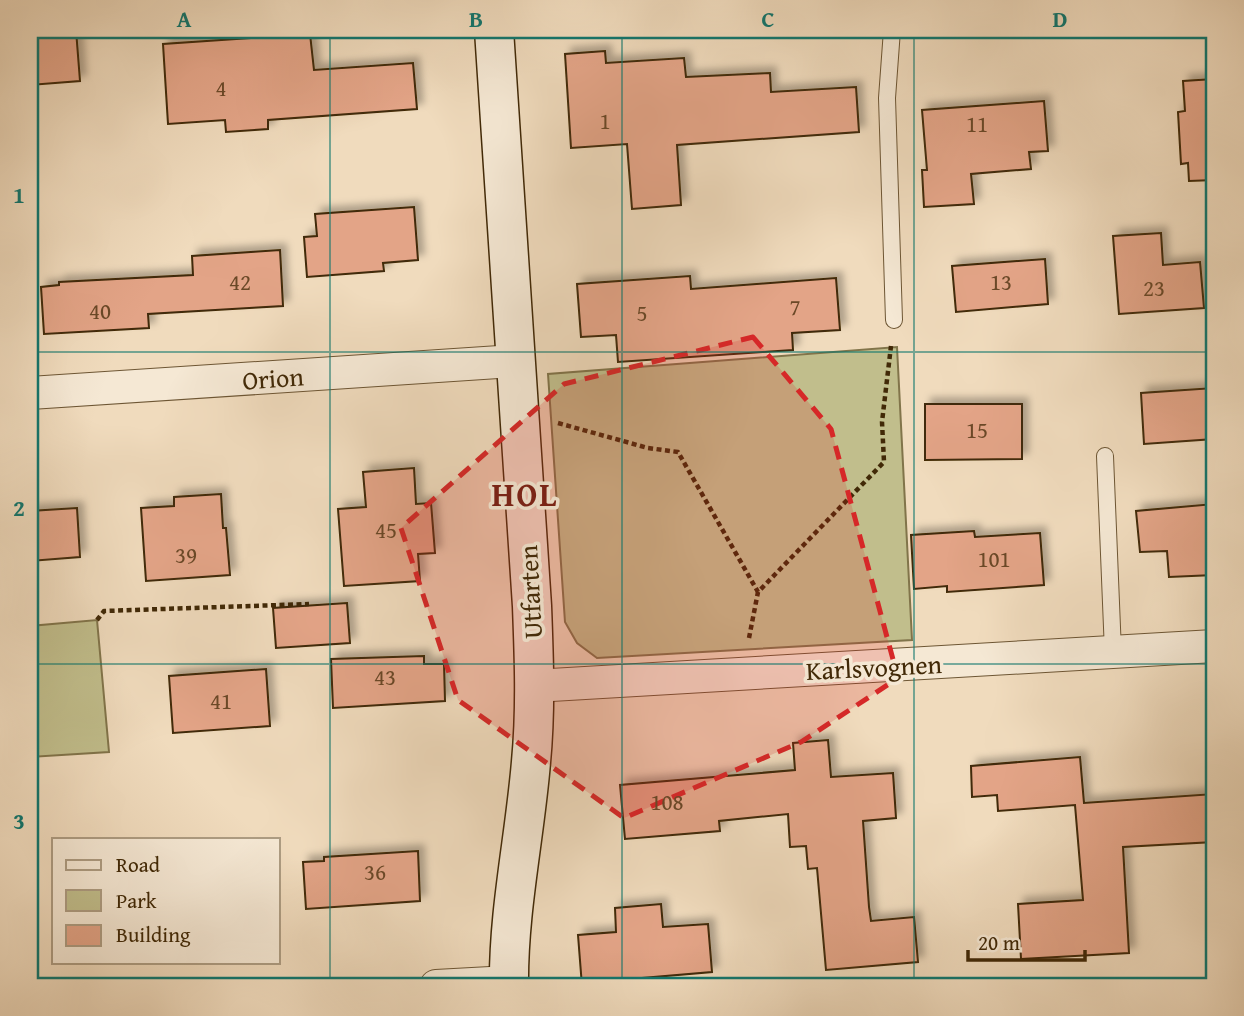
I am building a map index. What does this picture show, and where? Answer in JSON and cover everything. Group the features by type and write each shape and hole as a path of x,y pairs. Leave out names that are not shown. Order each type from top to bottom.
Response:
{"main road":[{"name":"Utfarten","path":"494,30 532,606 534,686 531,761 510,939 509,984"}],"street":[{"name":"Orion","path":"30,393 515,361"},
{"name":"Karlsvognen","path":"534,686 1214,646"},
{"path":"436,986 509,984"}],"lane":[{"path":"892,30 887,98 894,320"},
{"path":"1105,456 1113,652"}],"path":[{"path":"751,674 749,633 758,592 884,462 882,422 894,320"},
{"path":"519,418 559,424 648,448 678,452 758,592"},
{"path":"97,620 104,611 309,604"}],"highlighted area":[{"path":"753,337 831,429 898,678 801,742 624,818 458,700 401,528 564,384"}],"green space":[{"path":"897,347 912,640 597,658 577,643 565,622 548,374"},
{"path":"97,620 109,752 30,757 30,626"}],"building":[{"path":"76,30 80,81 30,85 30,31"},
{"path":"310,34 314,70 413,63 417,109 268,120 268,129 226,132 225,120 168,124 163,44"},
{"path":"605,51 606,63 684,58 686,77 770,73 771,92 856,87 859,132 677,145 681,205 632,209 627,144 571,148 565,54"},
{"path":"1214,79 1214,180 1189,181 1188,163 1181,164 1178,112 1185,111 1183,81"},
{"path":"1044,101 1048,151 1029,152 1031,169 971,174 974,204 924,207 922,170 927,170 922,110"},
{"path":"414,207 418,260 383,263 384,271 307,277 304,237 317,236 315,214"},
{"path":"1161,233 1163,265 1200,262 1204,308 1119,314 1113,236"},
{"path":"280,250 283,306 148,314 149,328 44,334 41,287 59,285 59,282 193,275 192,256"},
{"path":"1045,259 1048,304 956,312 952,266"},
{"path":"690,276 691,289 836,278 840,330 792,333 793,350 618,362 616,335 581,337 577,284"},
{"path":"1214,388 1214,439 1144,444 1141,393"},
{"path":"925,404 1022,404 1022,459 925,460"},
{"path":"414,468 416,504 431,503 435,553 418,554 420,581 344,586 338,509 366,507 363,472"},
{"path":"221,494 230,575 146,581 141,508 174,506 174,497"},
{"path":"1214,504 1214,575 1169,577 1167,551 1140,552 1136,511"},
{"path":"77,508 80,557 30,561 30,511"},
{"path":"974,531 975,537 1040,533 1044,585 947,592 947,586 914,589 911,535"},
{"path":"347,603 350,643 276,648 273,608"},
{"path":"424,656 424,664 444,664 445,701 333,708 331,659"},
{"path":"266,669 270,726 173,733 169,676"},
{"path":"828,740 831,777 893,773 896,818 863,821 869,907 871,921 914,917 918,962 826,970 817,868 808,869 806,846 790,847 788,814 719,821 720,831 625,839 620,785 795,770 793,743"},
{"path":"1080,757 1084,803 1214,794 1214,842 1123,847 1129,953 1021,959 1018,904 1083,900 1075,805 998,811 997,795 972,797 971,766"},
{"path":"418,851 420,901 306,909 303,862 324,861 324,857"},
{"path":"661,904 663,927 708,924 712,972 631,979 632,986 582,986 578,935 616,932 615,908"}],"district":[{"name":"HOL","path":"525,494"}]}
